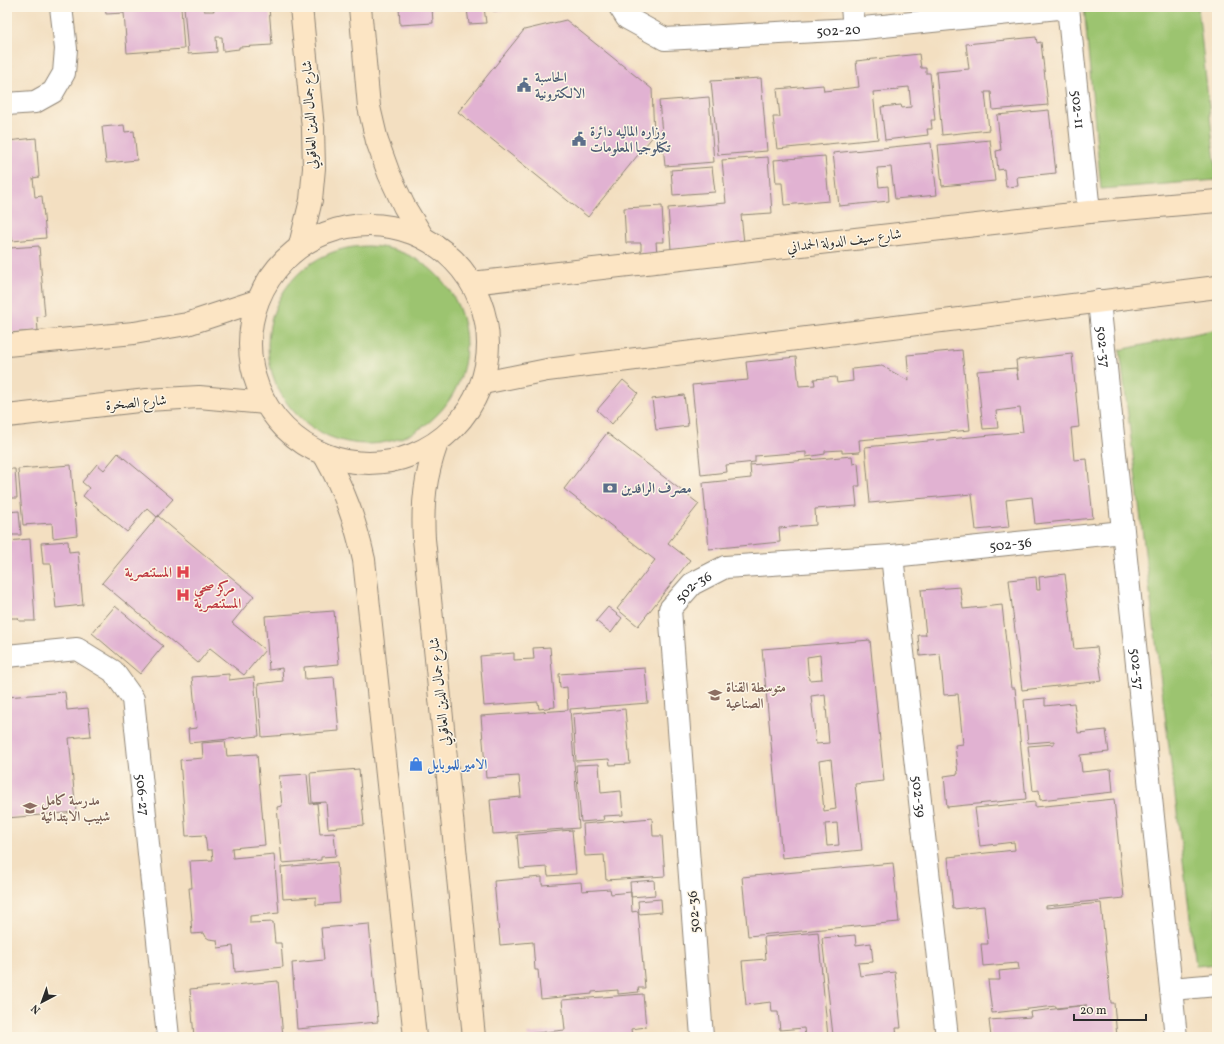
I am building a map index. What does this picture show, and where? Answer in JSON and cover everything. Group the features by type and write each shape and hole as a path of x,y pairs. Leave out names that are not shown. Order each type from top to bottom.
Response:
{"street":[{"path":"7,104 35,102 53,92 64,73 66,49 61,7"},
{"name":"شارع جمال الدين العاقولي","path":"300,245 311,200 314,168 313,128 301,7"},
{"path":"360,7 369,107 377,141 392,181 404,206 422,236"},
{"name":"502-20","path":"620,7 627,18 665,39 854,30 1068,7"},
{"path":"852,7 854,30"},
{"name":"502-11","path":"1068,7 1090,212"},
{"name":"شارع سيف الدولة الحمداني","path":"472,282 1090,212 1217,201"},
{"path":"360,224 392,226 422,236 451,256 472,282 486,314 489,349 483,383 472,406 457,427 437,443 411,457 383,463 354,463 325,456 291,435 265,403 252,371 249,336 257,301 274,270 300,245 329,230 360,224"},
{"path":"483,383 547,370 1217,287"},
{"path":"7,345 134,333 187,324 257,301"},
{"name":"502-37","path":"1099,301 1176,1037"},
{"name":"شارع الصخرة","path":"7,416 147,400 199,397 265,403"},
{"name":"شارع جمال الدين العاقولي","path":"437,443 429,467 424,490 422,514 474,1037"},
{"path":"325,456 340,483 352,511 364,560 415,1037"},
{"name":"502-36","path":"702,1037 670,609 692,584 725,567 892,556 1123,532"},
{"name":"502-39","path":"892,556 947,1037"},
{"name":"506-27","path":"7,656 77,649 113,671 133,699 168,1037"},
{"path":"1171,989 1217,985"}],"green space":[{"path":"1084,7 1198,7 1217,180 1101,189"},
{"path":"357,246 377,246 405,253 430,268 444,282 459,307 466,335 466,355 459,383 444,408 430,422 405,437 396,440 377,444 357,444 329,437 304,422 290,408 275,383 272,374 268,355 268,335 275,307 290,282 304,268 329,253 338,250"},
{"path":"1217,329 1217,964 1196,966 1120,350"}],"building":[{"path":"105,7 181,7 184,49 127,53 124,13 106,14"},
{"path":"184,7 204,7 204,11 214,11 213,7 269,7 272,45 239,47 239,49 223,51 222,37 216,37 217,52 188,54"},
{"path":"399,7 432,7 433,23 400,25"},
{"path":"455,7 484,7 486,23 469,24 467,9 456,10"},
{"path":"493,7 511,7 511,10 493,11"},
{"path":"566,20 652,89 654,135 588,217 458,112 524,30"},
{"path":"1036,37 1037,43 1041,42 1048,105 993,110 991,92 985,92 989,130 942,135 936,72 969,69 966,44"},
{"path":"919,54 921,68 926,68 926,73 930,73 935,120 931,120 932,129 927,129 928,135 885,140 881,107 901,105 902,108 911,107 909,87 898,88 899,90 873,92 878,139 777,149 773,117 780,117 777,89 823,85 824,91 859,87 856,61"},
{"path":"761,78 767,151 718,155 711,81"},
{"path":"709,97 714,162 665,166 659,101"},
{"path":"1049,110 1056,173 1017,177 1018,186 1006,187 1004,169 998,170 996,151 1001,150 997,115"},
{"path":"124,125 125,132 134,131 137,160 106,163 102,127"},
{"path":"36,138 39,177 33,178 35,197 42,196 46,238 12,241 12,237 7,237 7,141"},
{"path":"990,140 995,181 942,186 938,145"},
{"path":"931,143 937,195 895,199 891,167 877,168 879,187 888,186 889,201 839,206 833,153"},
{"path":"825,156 829,201 784,205 782,183 776,183 774,160"},
{"path":"768,157 772,213 741,215 744,243 671,249 668,208 726,203 722,160"},
{"path":"712,167 715,192 673,195 671,170"},
{"path":"662,206 664,242 656,242 657,254 641,254 641,243 626,243 624,208"},
{"path":"9,244 10,248 39,246 45,316 37,317 38,331 7,333 7,245"},
{"path":"962,350 970,430 859,440 860,452 842,453 842,450 825,451 825,454 806,457 806,452 755,456 755,462 726,465 727,472 701,475 692,385 748,380 746,362 796,357 799,386 815,385 814,379 836,377 837,383 853,381 852,369 882,366 909,381 907,355"},
{"path":"1072,354 1079,427 1071,428 1074,460 1087,459 1093,518 1035,524 1032,497 1006,500 1009,527 976,530 972,494 870,503 865,447 1023,432 1020,408 996,411 998,428 983,429 977,371 1016,368 1018,380 1016,360"},
{"path":"623,380 638,393 612,424 597,410"},
{"path":"684,395 688,426 656,430 652,399"},
{"path":"607,433 699,504 668,543 690,560 638,626 617,609 655,560 564,489"},
{"path":"118,453 173,499 157,517 147,508 127,532 83,496 89,488 82,482 97,464 104,470"},
{"path":"852,456 853,464 858,463 860,486 855,486 857,506 815,509 816,525 779,528 780,542 709,549 703,483 751,478 750,465"},
{"path":"71,465 77,535 53,538 52,523 23,525 18,469"},
{"path":"7,469 15,469 17,498 7,498"},
{"path":"19,511 21,535 7,535 7,512"},
{"path":"158,516 254,596 232,623 265,650 244,675 210,648 198,663 102,583"},
{"path":"30,539 35,621 19,621 18,618 7,618 7,541"},
{"path":"68,541 69,552 78,551 83,605 56,608 51,564 43,564 41,543"},
{"path":"1065,574 1074,649 1097,647 1102,681 1022,690 1009,580 1036,577 1037,590 1040,590 1039,577"},
{"path":"960,587 963,609 1002,605 1011,688 1015,688 1026,799 947,807 944,776 958,774 955,745 963,744 958,694 944,695 940,654 920,656 918,635 926,635 921,590"},
{"path":"115,606 163,646 140,674 92,633"},
{"path":"608,607 622,618 611,633 596,621"},
{"path":"334,611 339,664 304,667 305,679 334,677 339,731 262,737 258,684 283,681 282,668 269,670 265,616"},
{"path":"870,640 884,781 855,784 862,850 782,858 762,649","holes":["820,655 822,679 809,680 807,657","825,694 829,743 816,744 811,696","831,759 836,809 824,811 819,761","837,823 839,845 827,846 825,824"]},
{"path":"550,647 555,707 539,709 538,702 484,706 480,656 514,653 514,660 534,659 533,648"},
{"path":"645,668 648,703 570,709 579,828 493,834 490,800 521,797 519,776 486,778 481,716 568,710 567,687 560,688 559,674"},
{"path":"229,674 229,680 254,677 259,736 189,743 188,729 197,728 192,677"},
{"path":"65,692 67,710 88,708 91,736 69,738 76,812 7,818 7,697"},
{"path":"1045,698 1045,706 1074,703 1078,733 1106,730 1109,752 1080,755 1082,772 1111,769 1113,792 1040,800 1039,790 1033,791 1028,746 1054,744 1054,741 1028,743 1024,700"},
{"path":"625,709 630,764 610,765 609,759 576,761 573,714"},
{"path":"225,741 227,756 257,754 265,845 232,848 233,858 274,854 279,913 250,916 250,923 273,922 275,943 281,943 283,967 235,972 233,946 218,948 217,940 209,939 204,933 192,934 189,888 192,888 190,861 213,860 212,850 207,850 205,835 186,836 180,760 203,758 202,743"},
{"path":"599,764 601,793 621,791 623,815 603,816 604,820 581,822 576,765"},
{"path":"359,769 364,825 328,828 326,802 312,803 310,773"},
{"path":"307,774 310,804 317,803 320,834 334,833 336,856 321,857 321,860 282,863 277,807 282,806 279,776"},
{"path":"1114,799 1124,898 1046,906 1046,908 1101,903 1111,1003 1114,1003 1117,1037 991,1037 989,1020 1031,1017 1030,1012 1087,1005 1056,1008 1056,1006 992,1013 988,980 1000,980 999,971 1019,969 1018,963 983,966 981,944 988,944 984,906 953,909 948,857 1015,850 1014,842 980,846 975,808 1035,802 1035,807"},
{"path":"652,818 653,836 662,836 665,876 606,880 604,855 585,856 583,824"},
{"path":"572,830 576,874 548,876 547,867 520,869 517,835"},
{"path":"337,862 340,903 316,905 316,897 283,899 281,867"},
{"path":"893,863 899,922 748,936 742,877"},
{"path":"542,877 542,885 581,882 582,891 610,889 611,894 631,892 632,912 638,911 645,988 638,988 639,992 618,994 618,990 541,999 538,970 535,970 533,942 500,945 494,881"},
{"path":"654,880 655,895 631,897 630,882"},
{"path":"661,899 662,912 639,914 638,901"},
{"path":"369,924 378,1022 297,1029 292,963 324,960 321,928"},
{"path":"818,932 828,1037 805,1037 804,1028 780,1030 778,1012 772,1012 771,1002 746,1005 742,961 766,959 764,937"},
{"path":"855,935 856,945 871,943 873,962 858,963 860,976 895,972 901,1028 896,1028 897,1037 832,1037 831,1035 833,1035 822,938"},
{"path":"278,981 283,1037 194,1037 190,989"},
{"path":"643,994 646,1027 631,1029 632,1037 528,1037 527,1034 565,1030 562,1000"}],"place":[{"name":"الحاسبة الالكترونية","path":"524,85"},
{"name":"وزاره الماليه دائرة تكنلوجيا المعلومات","path":"579,139"},
{"name":"مصرف الرافدين","path":"610,488"},
{"name":"المستنصرية","path":"183,572"},
{"name":"مركز صحي المستنصرية","path":"183,595"},
{"name":"متوسطة القناة الصناعية","path":"715,695"},
{"name":"الامير للموبايل","path":"416,764"},
{"name":"مدرسة كامل شبيب الابتدائية","path":"30,808"}]}
